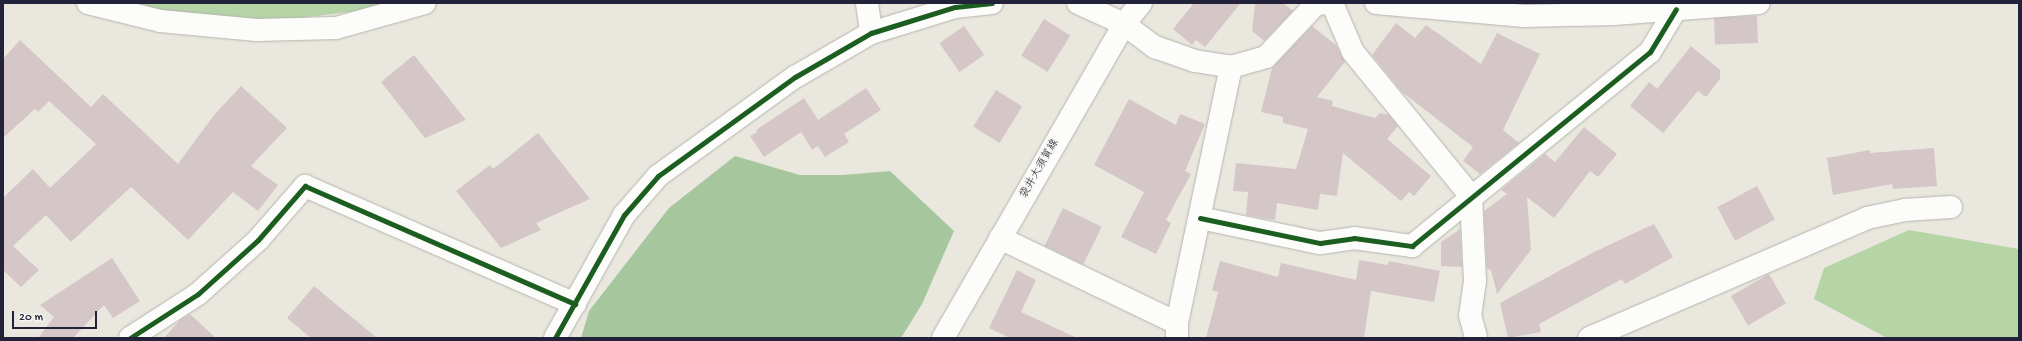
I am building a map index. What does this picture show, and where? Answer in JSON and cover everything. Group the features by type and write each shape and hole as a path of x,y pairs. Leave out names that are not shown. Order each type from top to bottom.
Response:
{"street":[{"path":"88,3 160,21 257,30 336,28 425,3"},
{"path":"867,3 871,33"},
{"path":"555,338 624,215 658,176 795,77 871,33 955,6 992,3"},
{"path":"1078,3 1124,24 1155,47 1195,61 1231,67 1266,57 1316,4 1327,3"},
{"name":"袋井大須賀線","path":"943,338 1124,24 1141,3"},
{"path":"1332,3 1353,52 1471,196 1475,281 1470,315 1476,338"},
{"path":"1376,3 1524,16 1676,9 1759,3"},
{"path":"1200,218 1320,243 1354,238 1412,246 1471,196 1650,52 1676,9"},
{"path":"1000,238 1177,331 1231,67"},
{"path":"130,338 198,294 258,240 305,186 575,304"},
{"path":"1589,338 1867,218 1905,210 1951,207"}],"green space":[{"path":"121,3 423,3 225,27"},
{"path":"735,156 800,175 843,175 890,171 954,231 922,304 901,338 581,338 589,311 669,208"},
{"path":"1909,230 2019,249 2019,338 1887,338 1814,299 1824,268"}],"building":[{"path":"1194,3 1241,3 1205,47 1196,40 1192,45 1173,29"},
{"path":"1255,3 1283,3 1293,11 1264,41 1252,31"},
{"path":"1757,16 1758,43 1715,44 1714,18"},
{"path":"1044,19 1070,35 1048,72 1021,55"},
{"path":"1396,23 1415,38 1426,25 1481,64 1497,33 1540,54 1503,130 1519,143 1480,174 1463,161 1473,147 1402,92 1372,55"},
{"path":"964,26 984,55 960,72 939,43"},
{"path":"1312,26 1336,45 1345,62 1317,97 1333,101 1332,106 1375,118 1380,113 1389,115 1398,126 1387,139 1431,176 1414,196 1409,192 1401,201 1343,153 1337,196 1320,194 1318,210 1277,203 1275,220 1246,215 1248,192 1233,191 1236,163 1296,169 1308,129 1283,123 1283,117 1261,112 1272,68"},
{"path":"20,40 91,107 103,94 178,164 214,115 241,86 287,128 251,166 278,185 258,211 233,192 188,240 131,187 71,242 46,215 13,246 39,270 21,287 3,270 3,198 33,169 50,188 96,144 49,101 38,112 35,109 3,138 3,59"},
{"path":"1691,46 1720,70 1720,79 1706,97 1698,91 1663,133 1630,106 1649,82 1657,89"},
{"path":"414,55 466,120 425,138 381,82"},
{"path":"866,88 881,110 844,134 849,142 825,157 818,146 812,150 801,132 764,157 750,136 757,132 756,130 804,98 818,120"},
{"path":"996,90 1022,106 1000,143 973,126"},
{"path":"1129,99 1176,125 1180,114 1205,124 1185,171 1191,174 1166,220 1171,223 1156,254 1121,237 1144,192 1094,165"},
{"path":"1584,127 1617,154 1598,177 1590,171 1554,218 1527,197 1531,250 1497,294 1491,270 1487,269 1484,211 1507,194 1501,190 1545,154 1555,162"},
{"path":"538,133 590,199 536,223 541,230 501,248 456,191 490,165 493,169"},
{"path":"1934,148 1937,186 1893,189 1892,184 1833,195 1827,158 1870,150 1870,153"},
{"path":"1757,186 1775,220 1735,241 1717,207"},
{"path":"1063,208 1102,227 1083,265 1045,246"},
{"path":"1654,224 1673,257 1625,284 1622,279 1539,324 1541,332 1508,338 1500,303 1592,253"},
{"path":"1460,229 1462,267 1441,266 1441,242"},
{"path":"112,258 140,301 113,318 104,305 73,338 38,338 54,317 40,305"},
{"path":"1359,260 1388,265 1389,261 1440,271 1434,302 1371,291 1364,338 1206,338 1218,292 1212,290 1220,261 1278,277 1281,263 1356,280"},
{"path":"1017,270 1036,280 1021,312 1077,338 1010,338 989,328"},
{"path":"1769,274 1786,303 1748,325 1731,296"},
{"path":"314,286 377,338 311,338 287,318"},
{"path":"190,314 216,338 164,338 180,320"}],"cycle path":[{"path":"555,338 624,215 658,176 795,77 871,33 955,7 992,3"},
{"path":"1200,218 1320,243 1354,238 1412,246 1650,52 1676,9"},
{"path":"130,338 198,294 258,240 305,186 575,304"}]}
